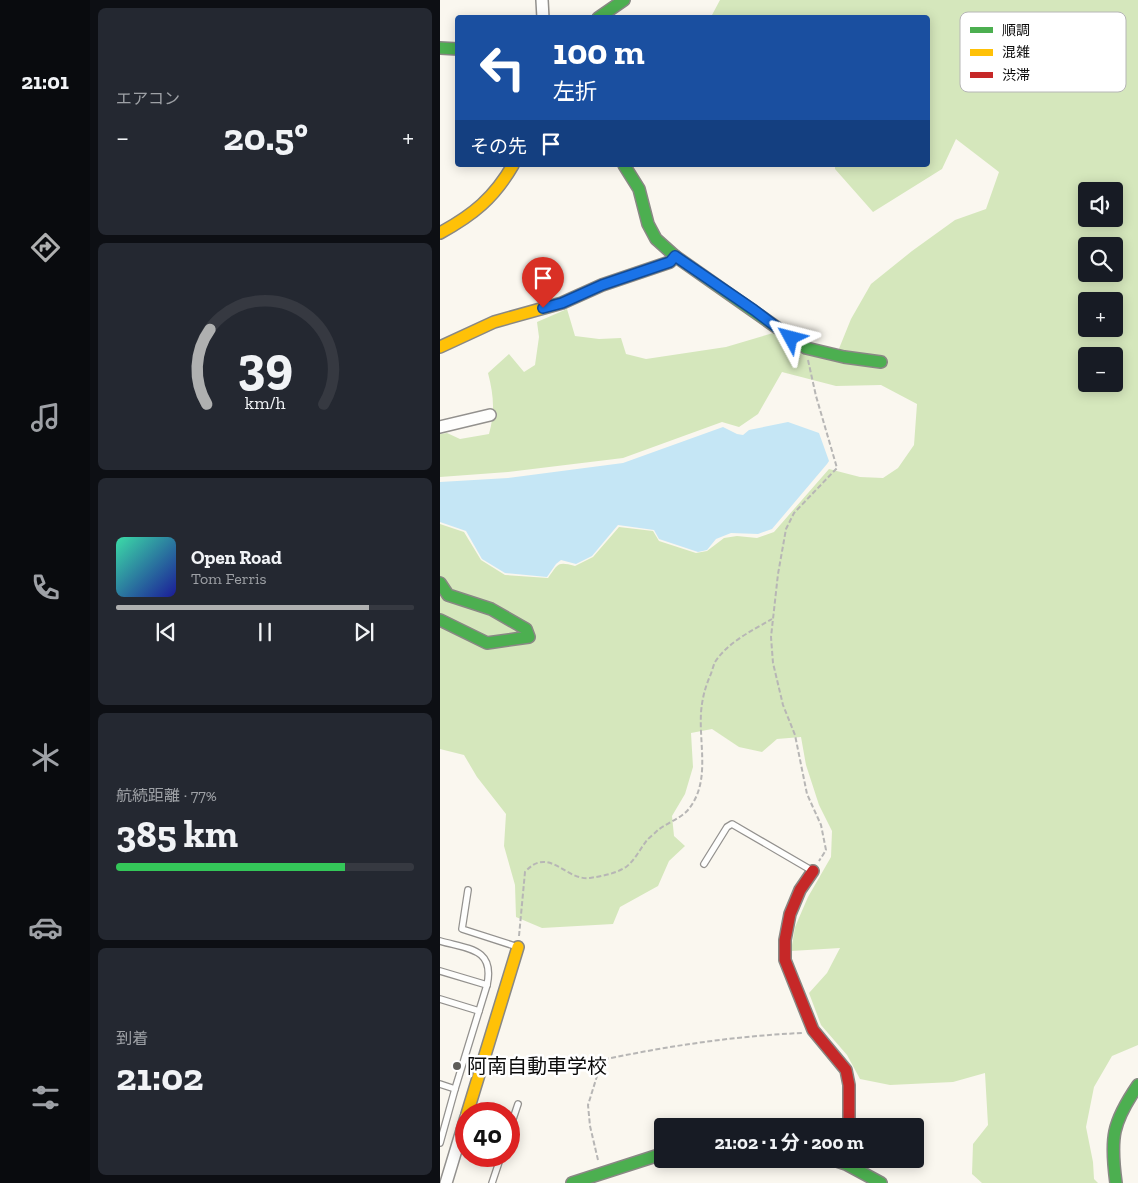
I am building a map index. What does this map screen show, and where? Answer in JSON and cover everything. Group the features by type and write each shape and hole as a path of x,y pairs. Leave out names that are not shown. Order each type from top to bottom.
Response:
{"street":[{"path":"542,0 543,15"},
{"path":"612,14 624,0"},
{"path":"440,48 455,49"},
{"path":"440,233 476,212 502,186 512,167"},
{"path":"625,167 639,189 648,224 656,239 675,256 806,348 844,357 881,362"},
{"path":"440,348 494,322 562,303 602,285 670,262 675,256"},
{"path":"440,427 490,415"},
{"path":"440,583 448,595 492,609 526,629 529,637 486,642 440,620"},
{"path":"813,871 800,890 790,914 785,940 785,960 813,1030 846,1070 849,1085 849,1118"},
{"path":"471,1102 518,947"},
{"path":"1116,1183 1112,1155 1112,1134 1118,1115 1138,1085"},
{"path":"446,1183 455,1154"},
{"path":"572,1183 601,1172 654,1156"},
{"path":"858,1168 880,1183"}],"lane":[{"path":"704,864 726,827 732,824 813,871"},
{"path":"468,890 462,929 518,947"},
{"path":"440,941 477,952 487,961 489,967 487,985 440,1144"},
{"path":"440,971 487,985"},
{"path":"440,999 479,1011"},
{"path":"440,1084 456,1089"},
{"path":"492,1183 497,1167"}],"path":[{"path":"806,348 816,396 837,468 794,514 786,529 778,574 771,637 773,663 783,705 795,735 808,794 821,825 826,850 813,871"},
{"path":"518,947 525,872 528,869 542,861 551,863 578,877 587,878 608,875 625,867 647,840 661,828 685,813 700,788 702,774 701,714 703,694 715,662 733,643 748,632 772,619"},
{"path":"601,1172 590,1126 588,1105 602,1060 657,1048 770,1034 809,1033 813,1030"}],"green space":[{"path":"720,0 1138,0 1138,1045 1112,1056 1094,1087 1086,1127 1093,1162 1094,1179 1098,1183 982,1183 972,1174 973,1144 988,1125 985,1073 953,1082 890,1085 860,1079 847,1055 821,1025 809,993 827,973 840,948 791,951 795,927 808,897 831,857 832,831 819,805 806,765 801,737 777,739 762,752 739,747 712,729 691,733 693,767 685,794 672,816 674,836 685,846 669,861 658,886 620,907 613,924 542,928 516,917 515,885 504,846 506,814 477,777 464,755 440,749 440,524 464,532 481,560 505,575 548,578 558,565 575,566 593,557 619,527 653,531 659,541 696,553 707,551 724,538 737,536 757,538 774,532 829,469 860,477 883,478 898,468 914,445 917,404 881,385 836,386 782,372 758,414 739,427 722,422 623,458 508,472 440,477 440,434 447,433 460,439 489,434 493,404 488,373 509,354 524,372 535,365 539,337 537,322 567,309 575,336 599,339 621,338 626,354 646,359 726,347 773,333 798,352 834,361 851,319 871,284 955,220 986,209 999,172 956,139 942,169 873,212 835,167 930,167 930,15 712,15"}],"water":[{"path":"788,422 819,433 829,461 772,529 758,534 731,533 716,539 707,550 698,552 659,539 654,530 618,525 592,556 576,564 561,560 547,577 505,573 482,559 466,531 440,522 440,482 508,478 623,463 723,427 743,435 749,430"}],"traffic: fast":[{"path":"602,15 624,0"},
{"path":"440,48 455,49"},
{"path":"625,167 639,189 648,224 656,239 675,256 806,348 844,357 881,362"},
{"path":"440,583 448,595 491,609 526,629 529,637 487,643 440,620"},
{"path":"1116,1183 1113,1154 1115,1131 1123,1110 1138,1085"},
{"path":"572,1183 654,1157"},
{"path":"853,1168 881,1183"}],"traffic: slow":[{"path":"440,233 482,205 506,177 512,167"},
{"path":"440,347 494,322 562,303 602,285 670,262 675,256"},
{"path":"471,1102 518,947"}],"traffic: jam":[{"path":"813,871 800,890 790,914 785,940 785,960 813,1030 846,1070 849,1085 849,1118"}],"place":[{"name":"阿南自動車学校","path":"457,1066"}],"route":[{"path":"543,308 562,303 602,285 670,262 675,256 754,310 791,338"}]}
